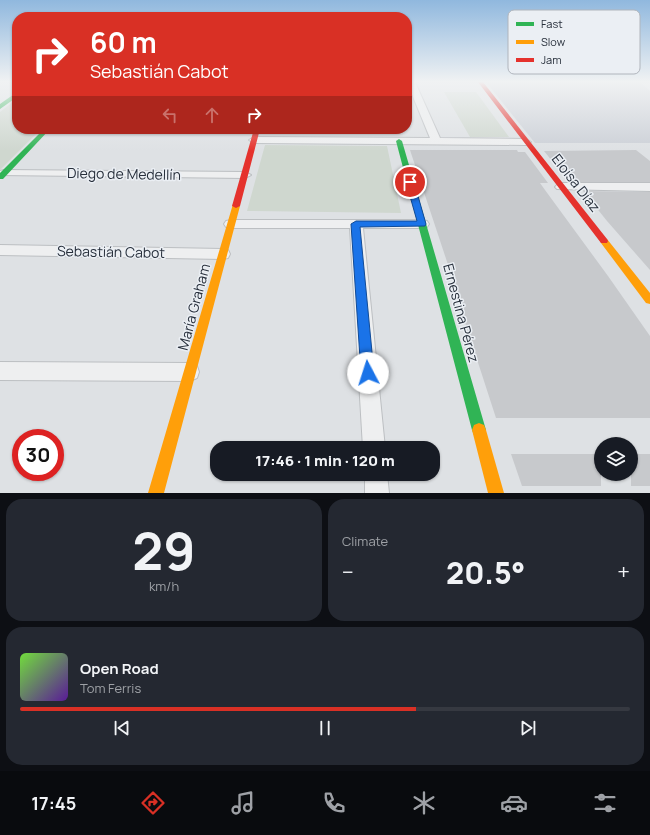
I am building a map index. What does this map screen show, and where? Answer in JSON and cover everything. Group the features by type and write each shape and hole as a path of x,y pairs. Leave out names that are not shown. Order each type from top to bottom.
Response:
{"street":[{"path":"421,105 436,141"},
{"name":"Eloísa Díaz","path":"498,105 650,300"},
{"path":"2,175 42,134"},
{"name":"María Graham","path":"156,493 256,134"},
{"path":"345,134 346,141"},
{"path":"254,140 526,142"},
{"name":"Ernestina Pérez","path":"399,141 496,493"},
{"name":"Diego de Medellín","path":"2,175 244,176"},
{"path":"561,187 650,187"},
{"path":"231,224 422,224"},
{"path":"356,224 373,441"},
{"name":"Sebastián Cabot","path":"0,250 223,254"},
{"path":"0,371 190,372"},
{"path":"376,481 377,493"}],"shaded area":[{"path":"9,105 12,105 12,134 36,134 0,170 0,112"},
{"path":"452,105 486,105 509,137 470,137"},
{"path":"504,105 650,105 650,143 535,143"},
{"path":"265,145 387,146 401,213 247,211"}],"building":[{"path":"410,150 517,150 518,152 525,152 548,183 540,183 650,336 650,418 496,418 460,307 462,307"},
{"path":"636,150 650,161 650,182 569,182 544,151"},
{"path":"583,191 650,192 650,270 607,221"},
{"path":"511,454 594,454 594,481 601,481 601,486 522,486"},
{"path":"638,454 650,454 650,486 631,486 631,481 638,481"}],"traffic: fast":[{"path":"0,177 42,134"},
{"path":"399,141 479,430"}],"traffic: slow":[{"path":"156,493 236,206"},
{"path":"604,241 650,300"},
{"path":"479,430 496,493"}],"traffic: jam":[{"path":"498,105 604,241"},
{"path":"236,206 256,134"}],"route":[{"path":"368,373 356,224 422,224 410,182"}]}
